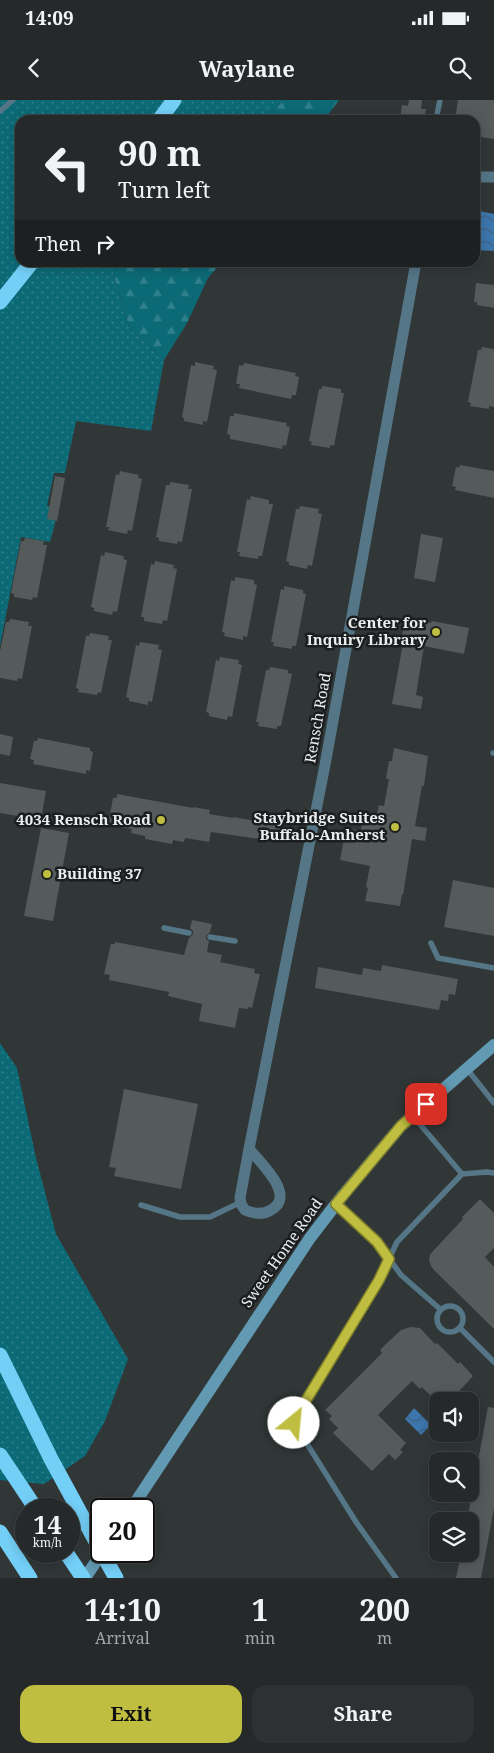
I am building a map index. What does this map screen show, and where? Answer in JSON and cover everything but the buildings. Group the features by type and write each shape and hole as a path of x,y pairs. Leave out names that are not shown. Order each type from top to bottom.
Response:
{"highway":[{"path":"163,115 174,100"},
{"path":"0,284 21,267"},
{"path":"0,302 28,267"},
{"path":"0,1356 90,1530"},
{"path":"0,1455 29,1498"},
{"path":"0,1532 30,1578"},
{"path":"73,1563 84,1578"},
{"path":"108,1563 116,1578"}],"main road":[{"name":"Sweet Home Road","path":"138,1498 310,1238 336,1204 401,1126 494,1046"},
{"path":"84,1578 94,1563"}],"street":[{"path":"480,177 494,177"},
{"name":"Rensch Road","path":"241,1202 325,765 415,267"},
{"path":"241,1202 245,1210 260,1214 277,1208 280,1199 277,1182 250,1149"}],"lane":[{"path":"0,111 13,100"},
{"path":"437,115 440,100"},
{"path":"164,928 189,933"},
{"path":"210,937 234,942"},
{"path":"431,943 438,958 494,968"},
{"path":"467,1069 494,1102"},
{"path":"413,1116 462,1174"},
{"path":"396,1578 356,1522 294,1423 379,1280 401,1237 462,1174 494,1173"},
{"path":"141,1205 180,1216 210,1217 241,1202"},
{"path":"336,1204 377,1242 401,1275 440,1309"},
{"path":"453,1306 460,1310 464,1321 460,1328 452,1332 441,1329 436,1320 440,1309 453,1306"},
{"path":"460,1328 494,1362"}],"green space":[{"path":"0,100 285,100 266,115 15,115 15,267 117,267 113,273 129,327 164,360 151,431 76,421 65,473 54,473 47,506 59,508 50,542 21,537 0,646"},
{"path":"285,100 339,100 328,115 266,115"},
{"path":"117,267 218,267 208,278 187,323 164,360 129,327 113,273"},
{"path":"0,1043 17,1068 36,1158 56,1234 128,1359 105,1421 85,1456 44,1484 0,1480"}],"water":[{"path":"480,211 494,214 494,251 480,250"},
{"path":"414,1408 429,1423 429,1427 421,1435 405,1419"}],"place":[{"name":"Center for Inquiry Library","path":"436,632"},
{"name":"4034 Rensch Road","path":"161,820"},
{"name":"Staybridge Suites Buffalo-Amherst","path":"395,827"},
{"name":"Building 37","path":"47,874"}],"route":[{"path":"294,1423 379,1280 389,1259 377,1242 336,1204 401,1126 426,1104"}]}
